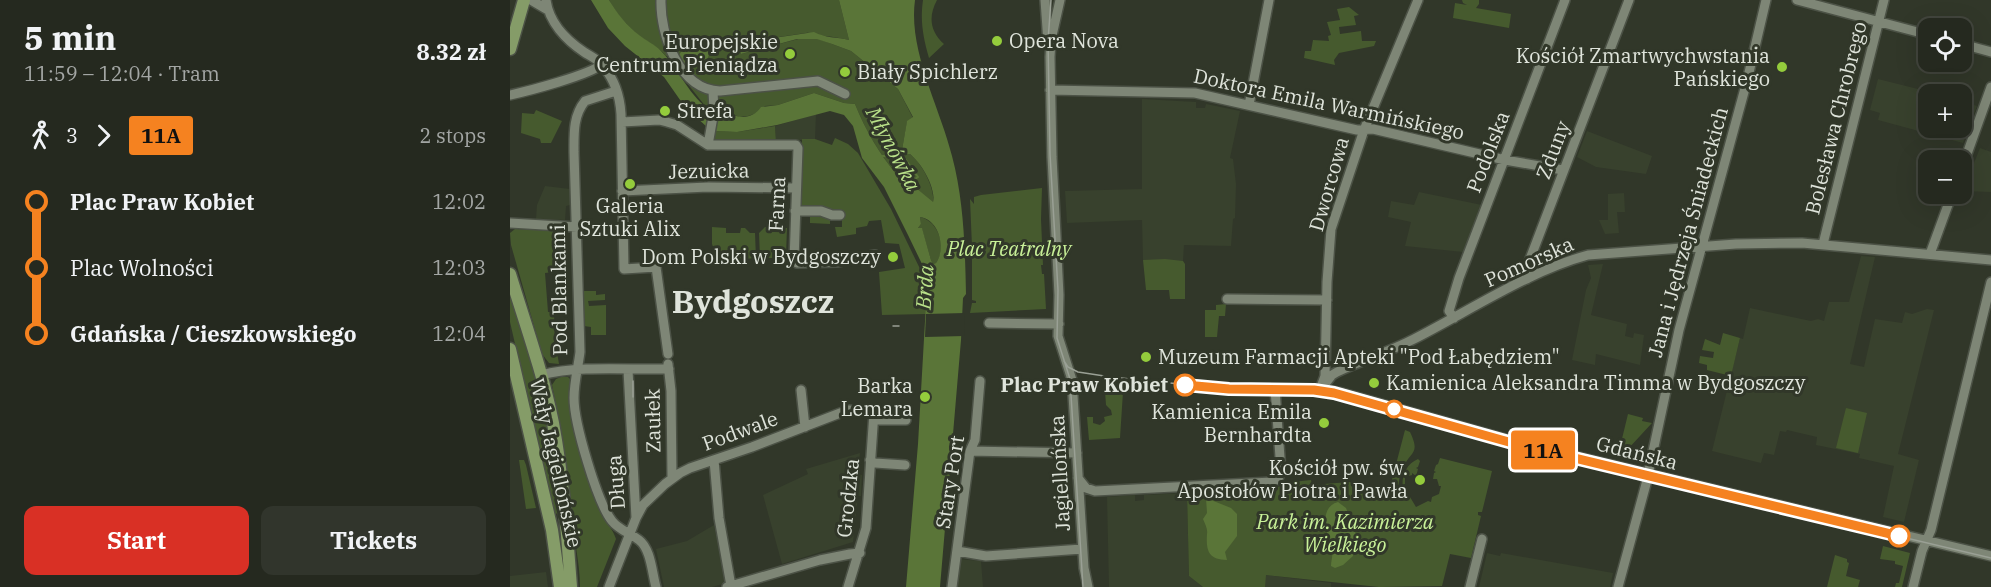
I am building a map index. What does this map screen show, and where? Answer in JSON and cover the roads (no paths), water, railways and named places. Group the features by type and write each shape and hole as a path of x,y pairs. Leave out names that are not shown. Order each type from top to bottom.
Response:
{"main road":[{"path":"510,49 513,29 524,0"},
{"name":"Wały Jagiellońskie","path":"510,274 541,375 558,450 571,587"},
{"name":"Wały Jagiellońskie","path":"510,349 554,542 560,587"}],"street":[{"path":"531,0 547,5 555,23 573,44 602,64 616,90 621,105 622,191"},
{"path":"662,0 663,31 671,51 694,82 704,89 713,91 818,81 845,94"},
{"path":"1045,0 1050,57"},
{"path":"1050,57 1051,40 1060,0"},
{"path":"1249,105 1269,0"},
{"name":"Dworcowa","path":"1321,389 1324,376 1332,229 1364,130 1418,0"},
{"name":"Podolska","path":"1454,318 1449,311 1451,302 1565,0"},
{"name":"Zduny","path":"1527,279 1526,272 1563,170 1629,0"},
{"name":"Jana i Jędrzeja Śniadeckich","path":"1618,587 1648,475 1679,330 1747,81 1766,0"},
{"path":"1797,0 1918,32"},
{"name":"Bolesława Chrobrego","path":"1823,244 1884,0"},
{"path":"1972,47 1991,52"},
{"name":"Jagiellońska","path":"1050,57 1060,345 1071,375 1082,549 1089,587"},
{"path":"510,95 567,78 602,64"},
{"path":"1968,150 1991,87"},
{"name":"Pod Blankami","path":"616,90 588,99 577,114 574,130 580,352 574,399 576,420 591,470 610,518 645,548 656,587"},
{"name":"Doktora Emila Warmińskiego","path":"1050,90 1195,93 1340,126 1364,130 1373,129 1506,160 1563,170"},
{"path":"622,122 659,120 672,123 708,145 714,111 713,91"},
{"name":"Farna","path":"708,145 794,144 798,148 794,261 797,263 837,262 875,255"},
{"name":"Jezuicka","path":"622,191 708,187 795,188"},
{"name":"Zaułek","path":"622,191 624,269 656,267 668,362 672,478"},
{"path":"1930,254 1948,204"},
{"path":"795,211 840,214"},
{"path":"510,223 577,227"},
{"name":"Pomorska","path":"1321,389 1332,375 1413,340 1527,279 1570,260 1588,255 1767,242 1823,244 1991,260"},
{"path":"1913,587 1973,362 1991,282"},
{"path":"1227,299 1327,300"},
{"path":"989,323 1059,324"},
{"path":"541,375 551,372 628,370 668,362"},
{"name":"Długa","path":"609,587 636,518 628,370"},
{"name":"Stary Port","path":"952,587 970,451 975,440 980,381"},
{"name":"Gdańska","path":"1095,491 1270,482 1280,476 1275,388 1321,389 1648,475 1991,556"},
{"path":"801,390 805,427"},
{"name":"Podwale","path":"636,518 643,506 672,478 690,468 848,410 906,420"},
{"name":"Grodzka","path":"848,587 860,553 866,522 874,416"},
{"path":"970,451 1077,453"},
{"path":"714,460 719,518 729,586 820,560 860,553"},
{"path":"870,460 875,463 905,465"},
{"path":"1078,478 1086,488 1095,491"},
{"path":"1079,504 1086,495 1095,491"},
{"path":"1470,587 1482,539"},
{"path":"957,551 986,556 1082,549"},
{"name":"Jagiellońska","path":"1080,587 1084,568"}],"waterway":[{"path":"686,57 702,54"},
{"name":"Młynówka","path":"882,156 897,160 915,179 918,177 903,156 905,153 910,153"}],"tram line":[{"path":"1051,0 1048,41 1050,154 1058,290 1057,338 1070,379 1083,587"},
{"path":"893,326 899,326"},
{"path":"1064,361 1068,367 1078,372 1111,377 1229,389 1314,390 1334,393 1648,477 1991,558"},
{"path":"633,381 633,397"},
{"name":"11A","path":"1185,385 1229,389 1314,390 1334,393 1516,444 1899,536"}],"place":[{"name":"Opera Nova","path":"997,41"},
{"name":"Europejskie Centrum Pieniądza","path":"790,54"},
{"name":"Kościół Zmartwychwstania Pańskiego","path":"1782,67"},
{"name":"Biały Spichlerz","path":"845,72"},
{"name":"Strefa","path":"665,111"},
{"name":"Galeria Sztuki Alix","path":"630,184"},
{"name":"Dom Polski w Bydgoszczy","path":"893,257"},
{"name":"Muzeum Farmacji Apteki \"Pod Łabędziem\"","path":"1146,357"},
{"name":"Kamienica Aleksandra Timma w Bydgoszczy","path":"1374,383"},
{"name":"Plac Praw Kobiet","path":"1185,385"},
{"name":"Barka Lemara","path":"925,397"},
{"name":"Kamienica Emila Bernhardta","path":"1324,423"},
{"name":"Kościół pw. św. Apostołów Piotra i Pawła","path":"1420,480"}],"district":[{"name":"Bydgoszcz","path":"753,302"}],"park label":[{"name":"Plac Teatralny","path":"1009,249"},
{"name":"Park im. Kazimierza Wielkiego","path":"1345,534"}],"water label":[{"name":"Brda","path":"925,287"}]}
